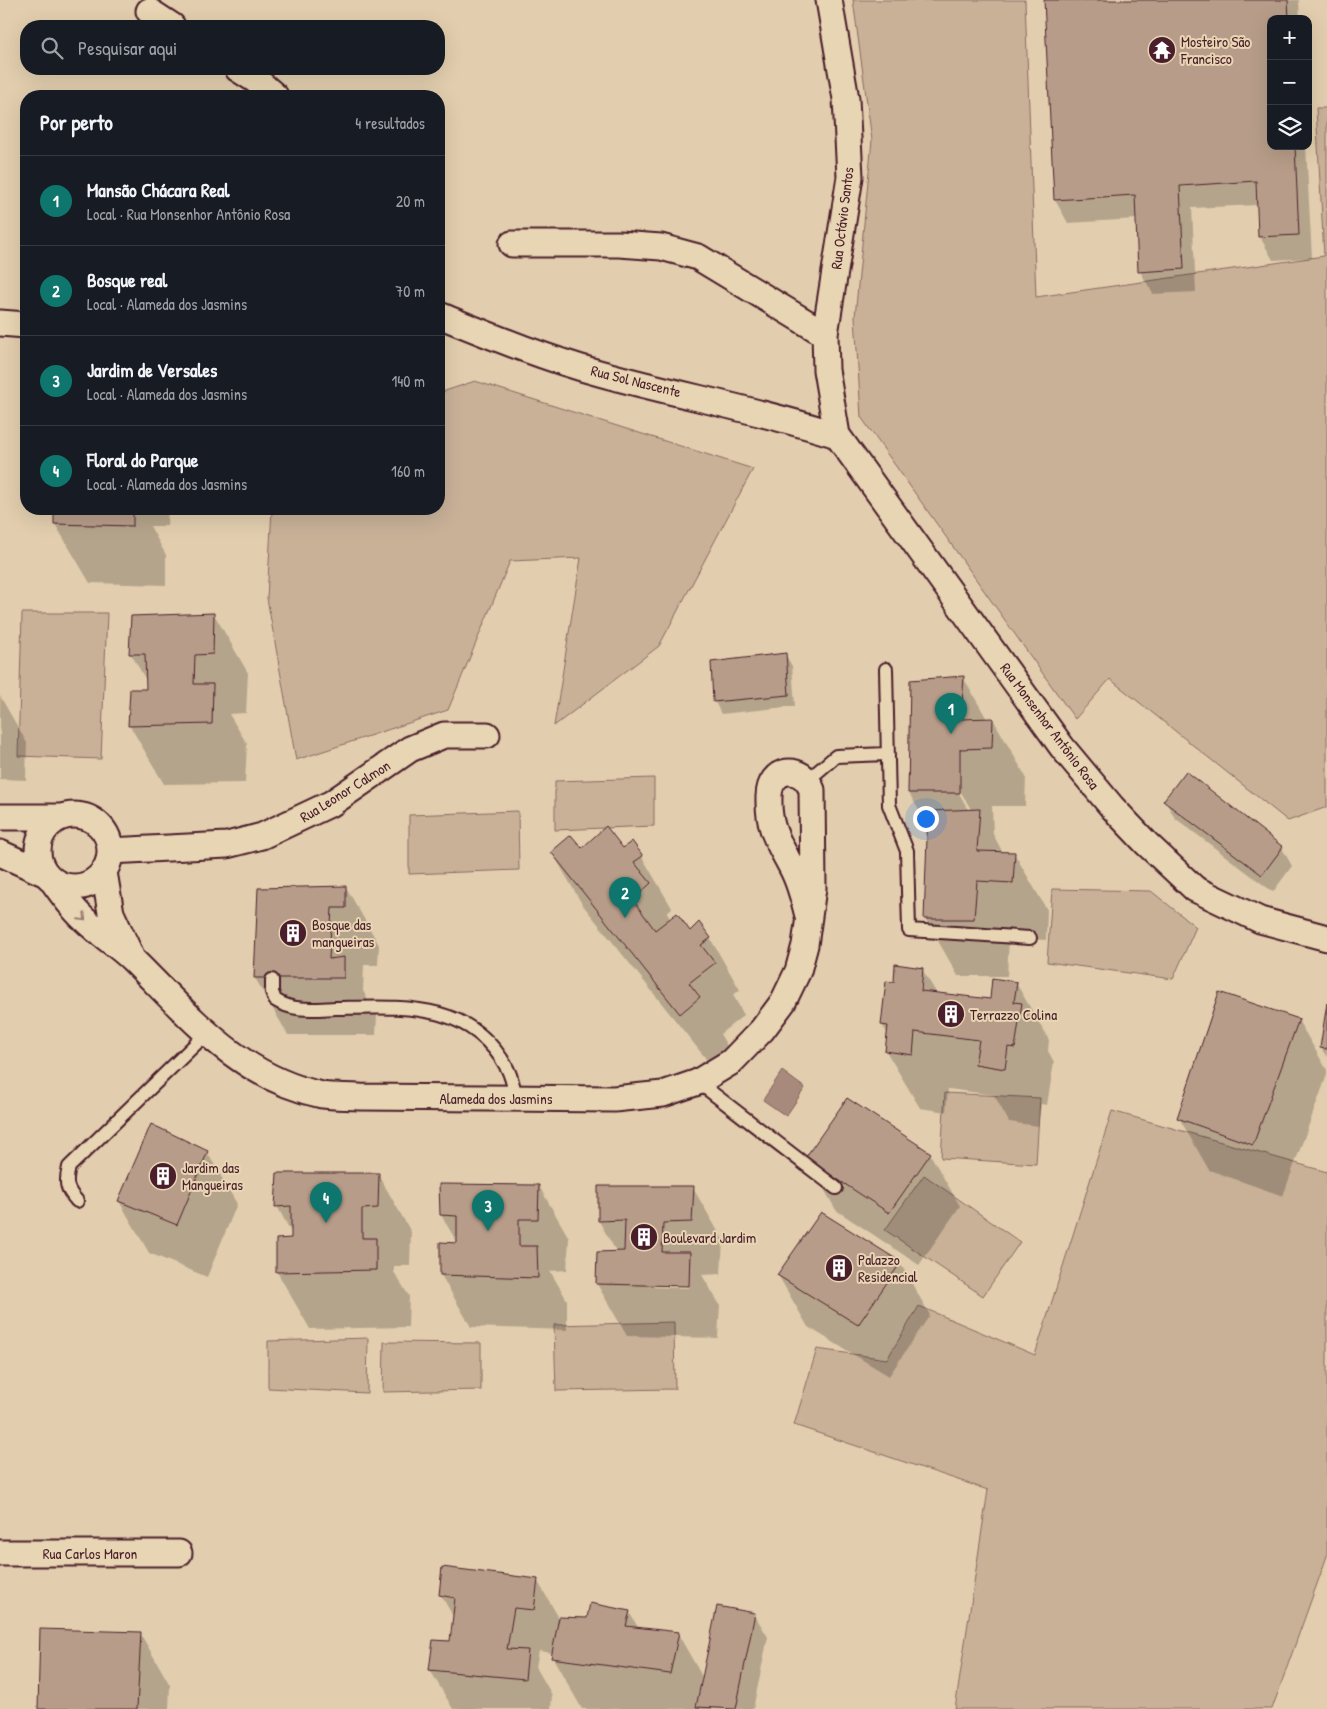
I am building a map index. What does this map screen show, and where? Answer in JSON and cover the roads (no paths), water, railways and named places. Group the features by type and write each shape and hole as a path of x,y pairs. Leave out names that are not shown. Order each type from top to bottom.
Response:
{"street":[{"name":"Rua Octávio Santos","path":"829,0 846,99 850,177 825,334 826,370 837,435"},
{"path":"149,11 163,20"},
{"path":"247,75 268,90"},
{"path":"512,244 619,244 661,247 698,257 825,334"},
{"name":"Rua Sol Nascente","path":"445,317 516,346 598,373 798,422 837,435"},
{"path":"0,323 20,325"},
{"name":"Rua Monsenhor Antônio Rosa","path":"837,435 1062,747 1112,807 1147,844 1195,889 1260,920 1327,938"},
{"name":"Rua Leonor Calmon","path":"107,861 227,845 262,836 332,803 410,749 444,735 487,735"},
{"name":"Alameda dos Jasmins","path":"49,877 84,920 132,958 173,1002 207,1034 247,1065 273,1079 324,1095 614,1099 663,1094 698,1082 731,1062 762,1030 783,1002 798,971 805,945 813,888 812,790 808,780 801,774 790,771 780,774 771,783 768,794 769,822 801,888 808,916"},
{"path":"0,816 62,817 76,815 89,818 100,826 107,837 107,861 93,882 80,887 65,886 0,853"},
{"path":"49,877 39,862 38,848 42,835 50,824 62,817"},
{"path":"780,848 814,844"},
{"name":"Alameda dos Jasmins","path":"107,861 106,894 111,913 132,958"},
{"name":"Rua Carlos Maron","path":"0,1553 180,1553"}],"lane":[{"path":"886,669 886,754 889,805 907,851 909,930 1030,938"},
{"path":"808,780 836,756 886,754"},
{"path":"272,980 272,992 276,1000 294,1009 386,1008 424,1010 450,1016 471,1026 492,1046 508,1070 516,1098"},
{"path":"77,1201 69,1193 65,1182 69,1167 207,1034"},
{"path":"698,1082 836,1188"}],"place":[{"name":"Mosteiro São Francisco","path":"1162,50"},
{"name":"Mansão Chácara Real","path":"951,734"},
{"name":"Bosque real","path":"625,918"},
{"name":"Bosque das mangueiras","path":"293,933"},
{"name":"Terrazzo Colina","path":"951,1014"},
{"name":"Jardim das Mangueiras","path":"163,1176"},
{"name":"Floral do Parque","path":"326,1223"},
{"name":"Jardim de Versales","path":"488,1231"},
{"name":"Boulevard Jardim","path":"644,1237"},
{"name":"Palazzo Residencial","path":"839,1268"}]}
